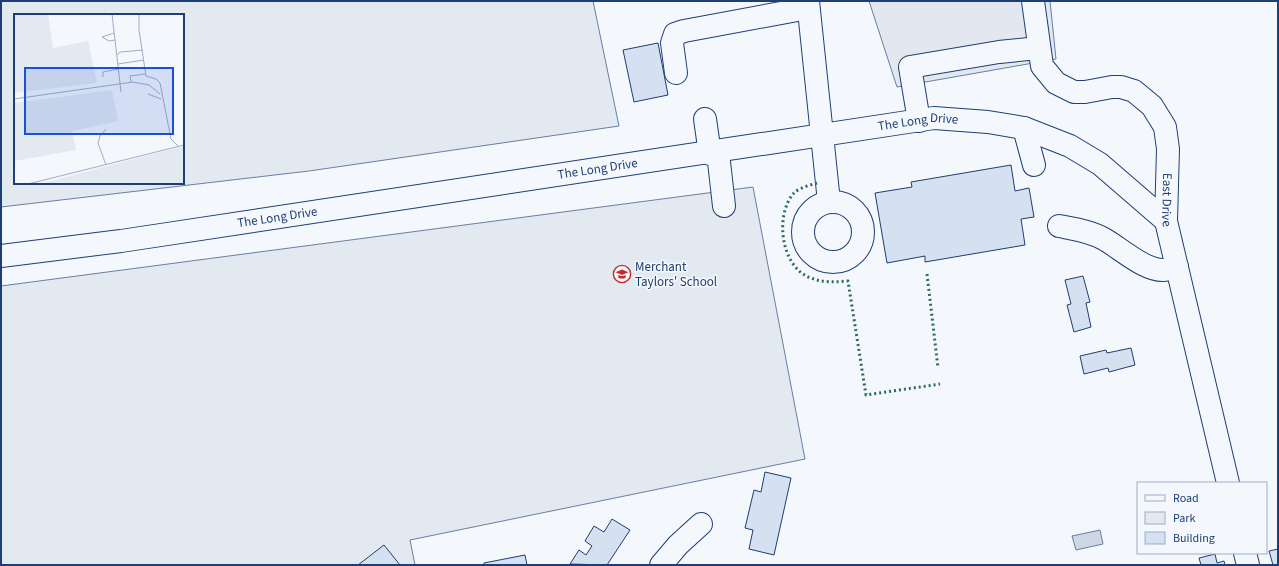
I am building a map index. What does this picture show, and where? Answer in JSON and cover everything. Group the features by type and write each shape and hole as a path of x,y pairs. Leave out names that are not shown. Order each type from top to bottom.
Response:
{"street":[{"name":"East Drive","path":"1034,1 1042,66 1046,73 1056,83 1067,90 1074,92 1121,87 1143,97 1156,111 1165,127 1167,137 1166,221 1228,482"},
{"path":"676,73 672,43 675,34 808,5 829,202"},
{"path":"919,121 910,67 999,52 1040,48"},
{"name":"The Long Drive","path":"1,256 121,241 714,153 934,118 988,122 1024,128 1070,146 1085,154 1166,221"},
{"path":"705,119 714,153 724,206"},
{"path":"1024,128 1034,165"},
{"path":"1059,226 1080,229 1103,238 1142,264 1156,269 1165,270 1176,267"},
{"path":"661,565 678,545 701,524"},
{"path":"1245,554 1248,565"}],"green space":[{"path":"1,1 593,1 619,126 309,171 1,207"},
{"path":"753,187 805,459 410,540 415,565 1,565 1,286"}],"shaded area":[{"path":"869,1 1050,1 1056,59 897,87"},
{"path":"1100,530 1103,544 1076,550 1072,536"}],"building":[{"path":"658,43 668,95 634,102 623,50"},
{"path":"1011,165 1015,191 1029,188 1034,217 1021,219 1025,245 925,262 925,256 887,263 875,193 912,187 911,182"},
{"path":"1083,276 1090,302 1086,303 1091,327 1074,332 1067,305 1071,304 1065,280"},
{"path":"1131,348 1135,365 1109,372 1108,368 1084,374 1080,356 1106,350 1107,353"},
{"path":"765,472 791,478 774,555 749,549 753,530 745,528 754,490 761,492"},
{"path":"612,519 630,530 607,565 570,564 579,550 586,555 592,546 585,541 594,526 604,532"},
{"path":"384,545 400,565 358,565"},
{"path":"1278,549 1278,565 1273,565 1269,551"},
{"path":"1215,554 1217,563 1224,561 1225,565 1201,565 1199,558"},
{"path":"525,555 527,565 484,565 484,563"}],"hedge":[{"path":"817,183 796,191 788,203 784,214 783,227 787,253 793,264 801,272 811,278 820,281 848,281 866,395 940,384"},
{"path":"927,274 938,368"}],"place":[{"name":"Merchant Taylors' School","path":"622,274"}]}
